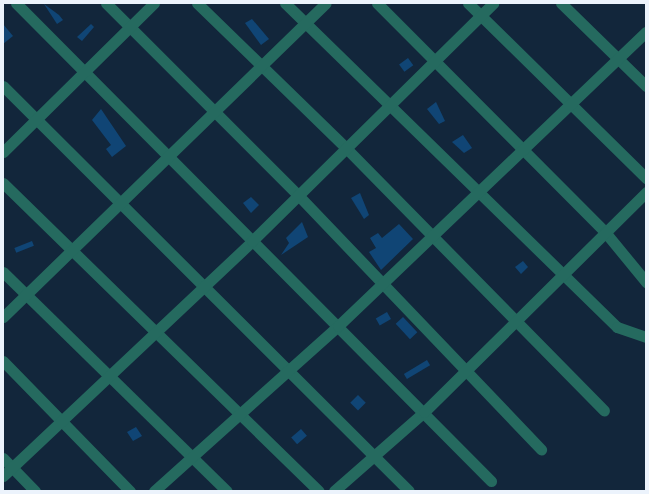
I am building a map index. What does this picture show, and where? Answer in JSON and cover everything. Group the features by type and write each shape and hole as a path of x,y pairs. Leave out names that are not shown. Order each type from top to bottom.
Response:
{"street":[{"path":"16,3 83,73 338,326 491,481"},
{"path":"106,3 298,195 541,449"},
{"path":"3,152 154,3"},
{"path":"197,3 260,67 346,148 431,237 604,411"},
{"path":"285,3 391,104 561,276 616,327 646,337"},
{"path":"3,316 326,3"},
{"path":"377,3 605,232 646,282"},
{"path":"468,3 570,105 646,178"},
{"path":"3,476 252,241 494,3"},
{"path":"561,3 646,86"},
{"path":"154,491 338,326 646,32"},
{"path":"3,86 120,204 290,369 409,491"},
{"path":"3,182 241,413 319,491"},
{"path":"334,491 424,412 646,192"},
{"path":"3,272 112,374 194,455 227,491"},
{"path":"3,361 63,420 130,491"},
{"path":"3,458 35,491"}],"building":[{"path":"44,4 59,15 63,20 57,24"},
{"path":"252,19 269,39 261,45 245,23"},
{"path":"3,24 13,36 3,44"},
{"path":"91,24 94,27 82,41 77,37"},
{"path":"408,58 413,65 404,72 399,64"},
{"path":"436,102 445,121 439,124 427,109"},
{"path":"101,109 126,146 112,157 106,149 111,145 92,120"},
{"path":"463,135 472,148 464,153 452,142"},
{"path":"360,193 369,215 364,219 351,198"},
{"path":"251,197 259,205 251,213 243,203"},
{"path":"302,222 308,237 281,255 289,243 286,238"},
{"path":"399,224 413,239 381,270 369,252 376,248 370,238 378,233 382,238"},
{"path":"32,241 34,246 16,253 14,248"},
{"path":"523,261 528,267 521,274 515,267"},
{"path":"387,312 391,319 380,325 376,318"},
{"path":"403,317 417,332 410,339 396,324"},
{"path":"427,360 430,365 407,379 404,374"},
{"path":"358,395 366,403 358,411 350,403"},
{"path":"136,427 142,436 133,441 127,432"},
{"path":"301,429 307,436 297,444 291,438"}]}
